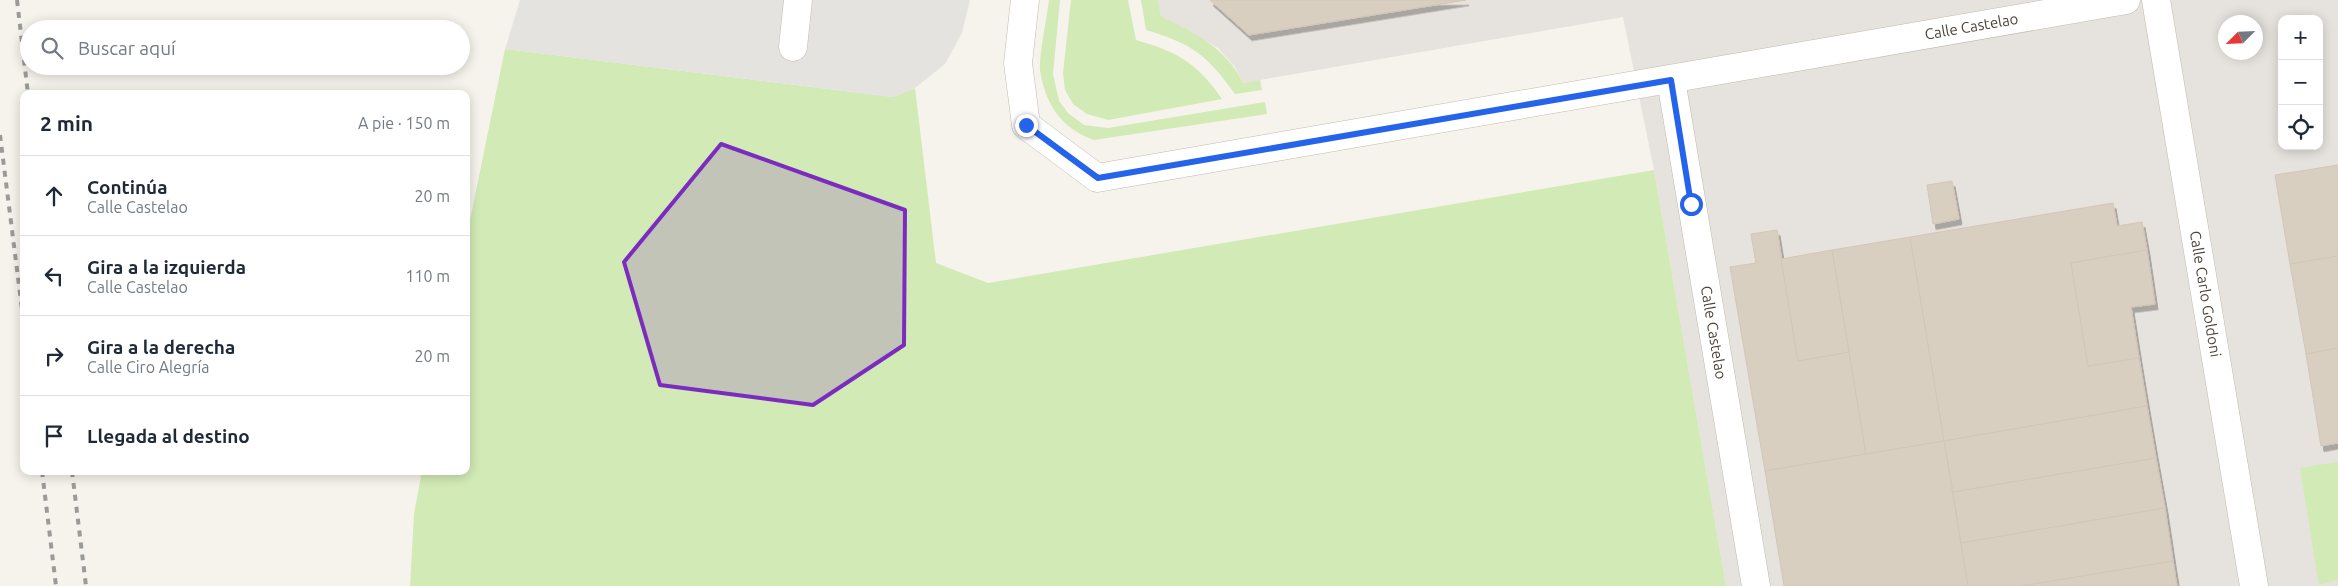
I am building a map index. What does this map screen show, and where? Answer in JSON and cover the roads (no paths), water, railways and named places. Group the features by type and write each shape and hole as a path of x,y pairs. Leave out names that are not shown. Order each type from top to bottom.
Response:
{"street":[{"path":"793,48 798,0"},
{"name":"Calle Castelao","path":"1026,0 1018,63 1026,125 1098,178 2126,0"},
{"name":"Calle Carlo Goldoni","path":"2156,0 2254,586"},
{"name":"Calle Castelao","path":"1671,80 1756,586"}],"railway":[{"path":"17,0 20,26"},
{"path":"26,75 28,90"},
{"path":"0,135 20,293"},
{"path":"42,475 56,586"},
{"path":"72,475 86,586"}]}
